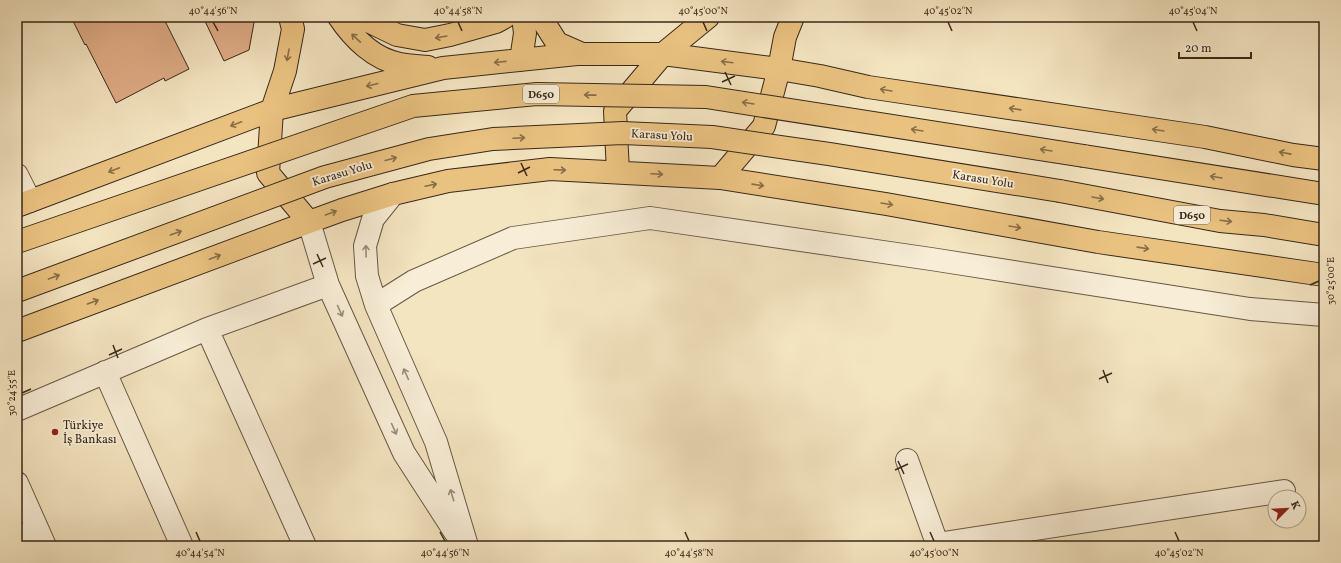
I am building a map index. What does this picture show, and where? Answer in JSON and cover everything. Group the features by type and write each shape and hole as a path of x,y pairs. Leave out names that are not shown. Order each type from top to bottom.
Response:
{"main road":[{"path":"290,17 293,29 285,72 272,110 268,173 308,222"},
{"path":"339,17 347,29 374,54 399,64 443,68"},
{"path":"360,17 396,35 425,40 450,35 496,22 505,17"},
{"path":"521,60 525,33 523,17"},
{"path":"547,17 545,24 557,43 583,54"},
{"path":"618,172 615,111 663,54 708,17"},
{"path":"720,178 764,126 779,69 785,36 793,17"},
{"path":"24,204 272,110 443,68 583,54 663,54 779,69 820,76 868,87 1205,137 1293,155 1324,159"},
{"name":"D650","path":"17,242 413,106 537,94 706,97 1324,194"},
{"name":"Karasu Yolu","path":"17,291 325,177 428,149 493,139 623,133 712,137 837,155 1060,191 1220,220 1264,225 1324,235"},
{"path":"17,331 308,222 392,194 448,182 550,169 720,178 886,204 1098,242 1324,275"}],"street":[{"path":"17,175 24,204"},
{"path":"392,194 373,220 365,246 367,276 376,305 436,442 466,546"},
{"path":"376,305 414,281 514,238 650,218 931,258 1250,309 1324,316"},
{"path":"308,222 328,285 404,453 466,546"},
{"path":"17,410 206,329 328,285"},
{"path":"206,329 305,546"},
{"path":"105,372 182,546"},
{"path":"907,460 938,545 1267,494"},
{"path":"17,483 41,538 17,538"}],"building":[{"path":"71,17 163,17 189,69 165,81 164,78 116,103"},
{"path":"203,17 255,17 249,50 224,61"}],"place":[{"name":"Türkiye İş Bankası","path":"55,432"}]}
